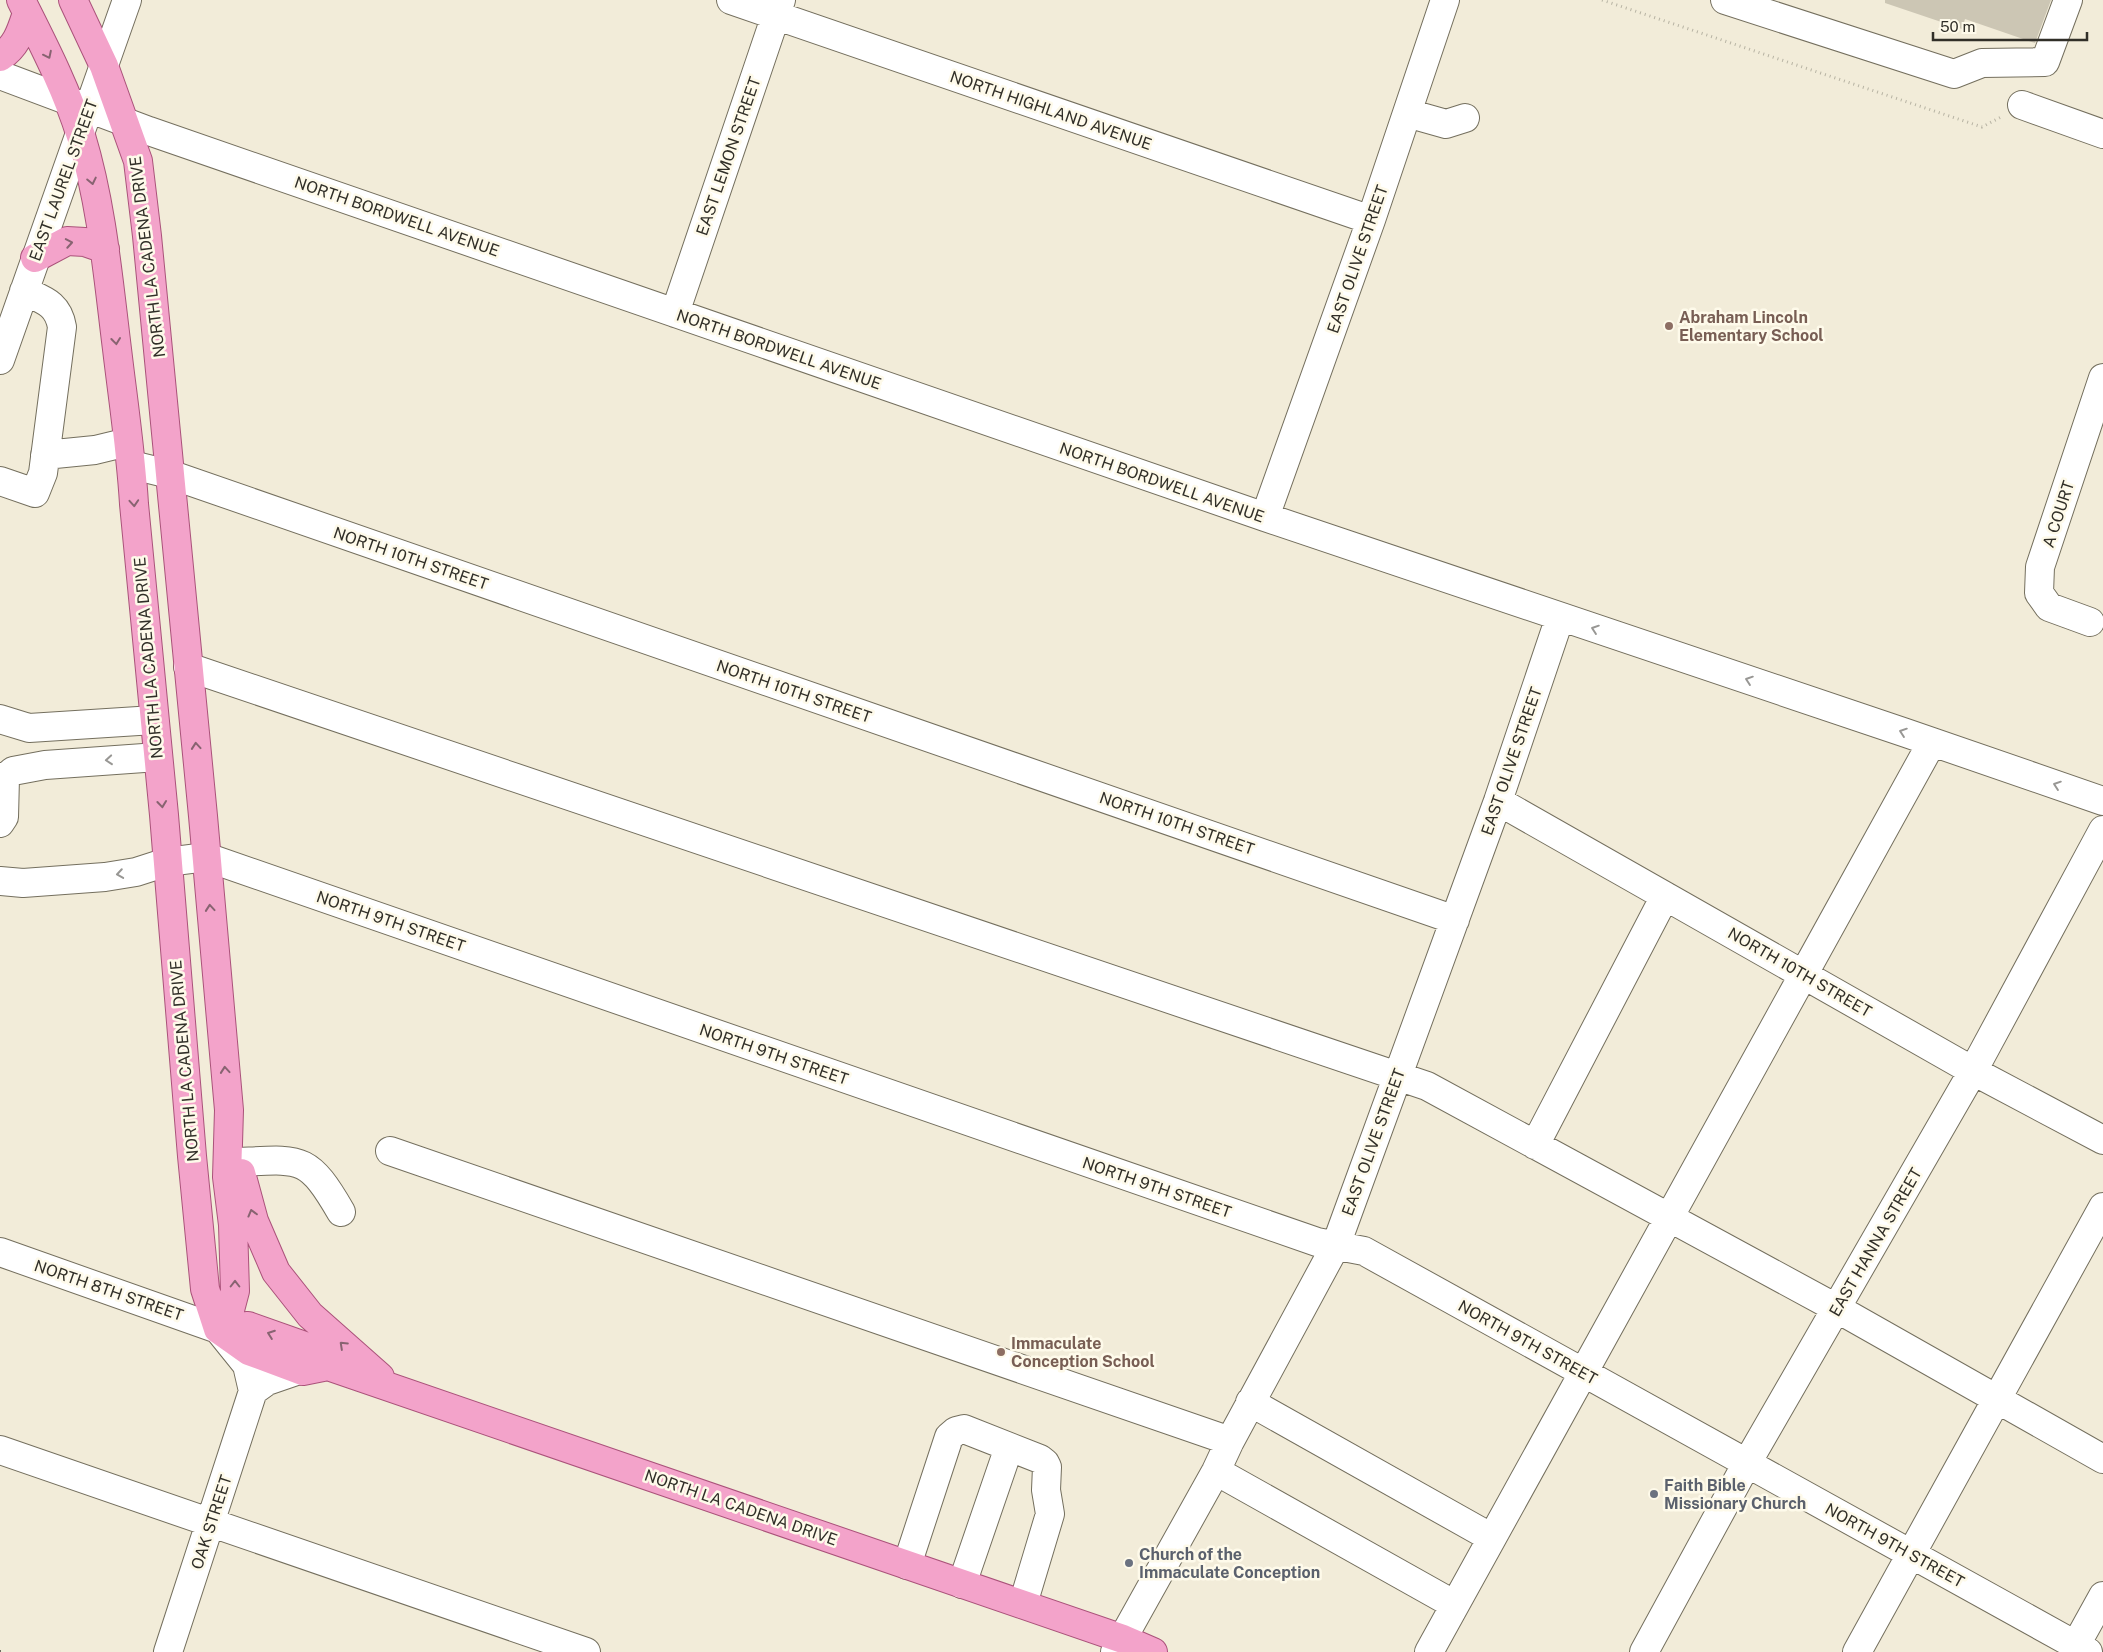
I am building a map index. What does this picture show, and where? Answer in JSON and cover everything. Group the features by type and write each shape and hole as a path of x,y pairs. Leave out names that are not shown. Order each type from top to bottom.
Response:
{"main road":[{"name":"NORTH LA CADENA DRIVE","path":"73,0 104,66 125,122 140,172 229,1110 227,1177 233,1225 235,1291 230,1310 218,1329"},
{"name":"NORTH LA CADENA DRIVE","path":"24,6 58,76 78,104 80,134 93,180 105,248 130,453 205,1289 218,1329"},
{"path":"0,57 12,49 20,35 24,6"},
{"path":"35,258 67,241 85,242 105,248"},
{"path":"229,1110 239,1162 254,1221 276,1272 310,1315 393,1388"},
{"name":"NORTH LA CADENA DRIVE","path":"218,1329 248,1326 310,1348 328,1366 1023,1604 1119,1645 1153,1652"},
{"path":"218,1329 249,1351 299,1370 303,1371 328,1366"}],"street":[{"name":"EAST LAUREL STREET","path":"78,104 104,66 127,0"},
{"name":"NORTH HIGHLAND AVENUE","path":"731,0 778,7 1371,220"},
{"name":"EAST OLIVE STREET","path":"1265,518 1371,220 1445,0"},
{"path":"1726,0 1954,74 1982,63 2045,62 2068,0"},
{"name":"EAST LEMON STREET","path":"675,313 778,7"},
{"name":"NORTH BORDWELL AVENUE","path":"0,75 125,122 1265,518 1932,742 2103,802"},
{"path":"2022,105 2103,134"},
{"path":"1407,113 1446,124 1465,118"},
{"name":"EAST LAUREL STREET","path":"0,360 80,134"},
{"path":"0,480 35,493 43,473 62,326 60,314 49,302 24,291"},
{"name":"A COURT","path":"2090,622 2049,607 2039,593 2040,567 2103,378"},
{"path":"45,455 95,450 130,453"},
{"name":"NORTH 10TH STREET","path":"130,453 169,474 1455,920"},
{"name":"EAST OLIVE STREET","path":"1119,1645 1216,1471 1250,1402 1336,1245 1498,801 1560,617"},
{"path":"188,667 1428,1086 1836,1308 2103,1459"},
{"path":"0,719 28,728 154,720"},
{"path":"1429,1652 1932,742"},
{"path":"0,823 4,817 3,778 13,771 45,766 158,757"},
{"name":"NORTH 10TH STREET","path":"1498,801 1973,1071 2103,1140"},
{"name":"EAST HANNA STREET","path":"1644,1652 1747,1463 1973,1071 2103,830"},
{"name":"NORTH 9TH STREET","path":"0,881 23,883 105,877 136,872 167,862 206,857 1317,1242 1364,1251 1911,1554 2079,1650"},
{"path":"1535,1145 1665,896"},
{"path":"390,1151 1230,1441"},
{"path":"239,1162 288,1160 306,1165 324,1183 340,1212"},
{"path":"1857,1652 2103,1207"},
{"name":"NORTH 8TH STREET","path":"0,1252 218,1329"},
{"path":"218,1329 247,1365 253,1391 267,1381 299,1370"},
{"name":"OAK STREET","path":"168,1652 253,1391"},
{"path":"1250,1402 1492,1538"},
{"path":"907,1565 949,1437 956,1431 964,1429 1040,1459 1047,1467 1046,1490 1050,1514 1023,1604"},
{"path":"962,1584 1009,1447"},
{"path":"0,1450 586,1652"},
{"path":"1216,1471 1455,1606"},
{"path":"2079,1650 2103,1596"}],"path":[{"path":"1602,0 1982,127 2022,105"}],"building":[{"path":"1885,0 2051,0 2035,43 1965,19 1962,29 1885,3"}],"place":[{"name":"Abraham Lincoln Elementary School","path":"1669,326"},
{"name":"Immaculate Conception School","path":"1001,1352"},
{"name":"Faith Bible Missionary Church","path":"1654,1494"},
{"name":"Church of the Immaculate Conception","path":"1129,1563"}]}
